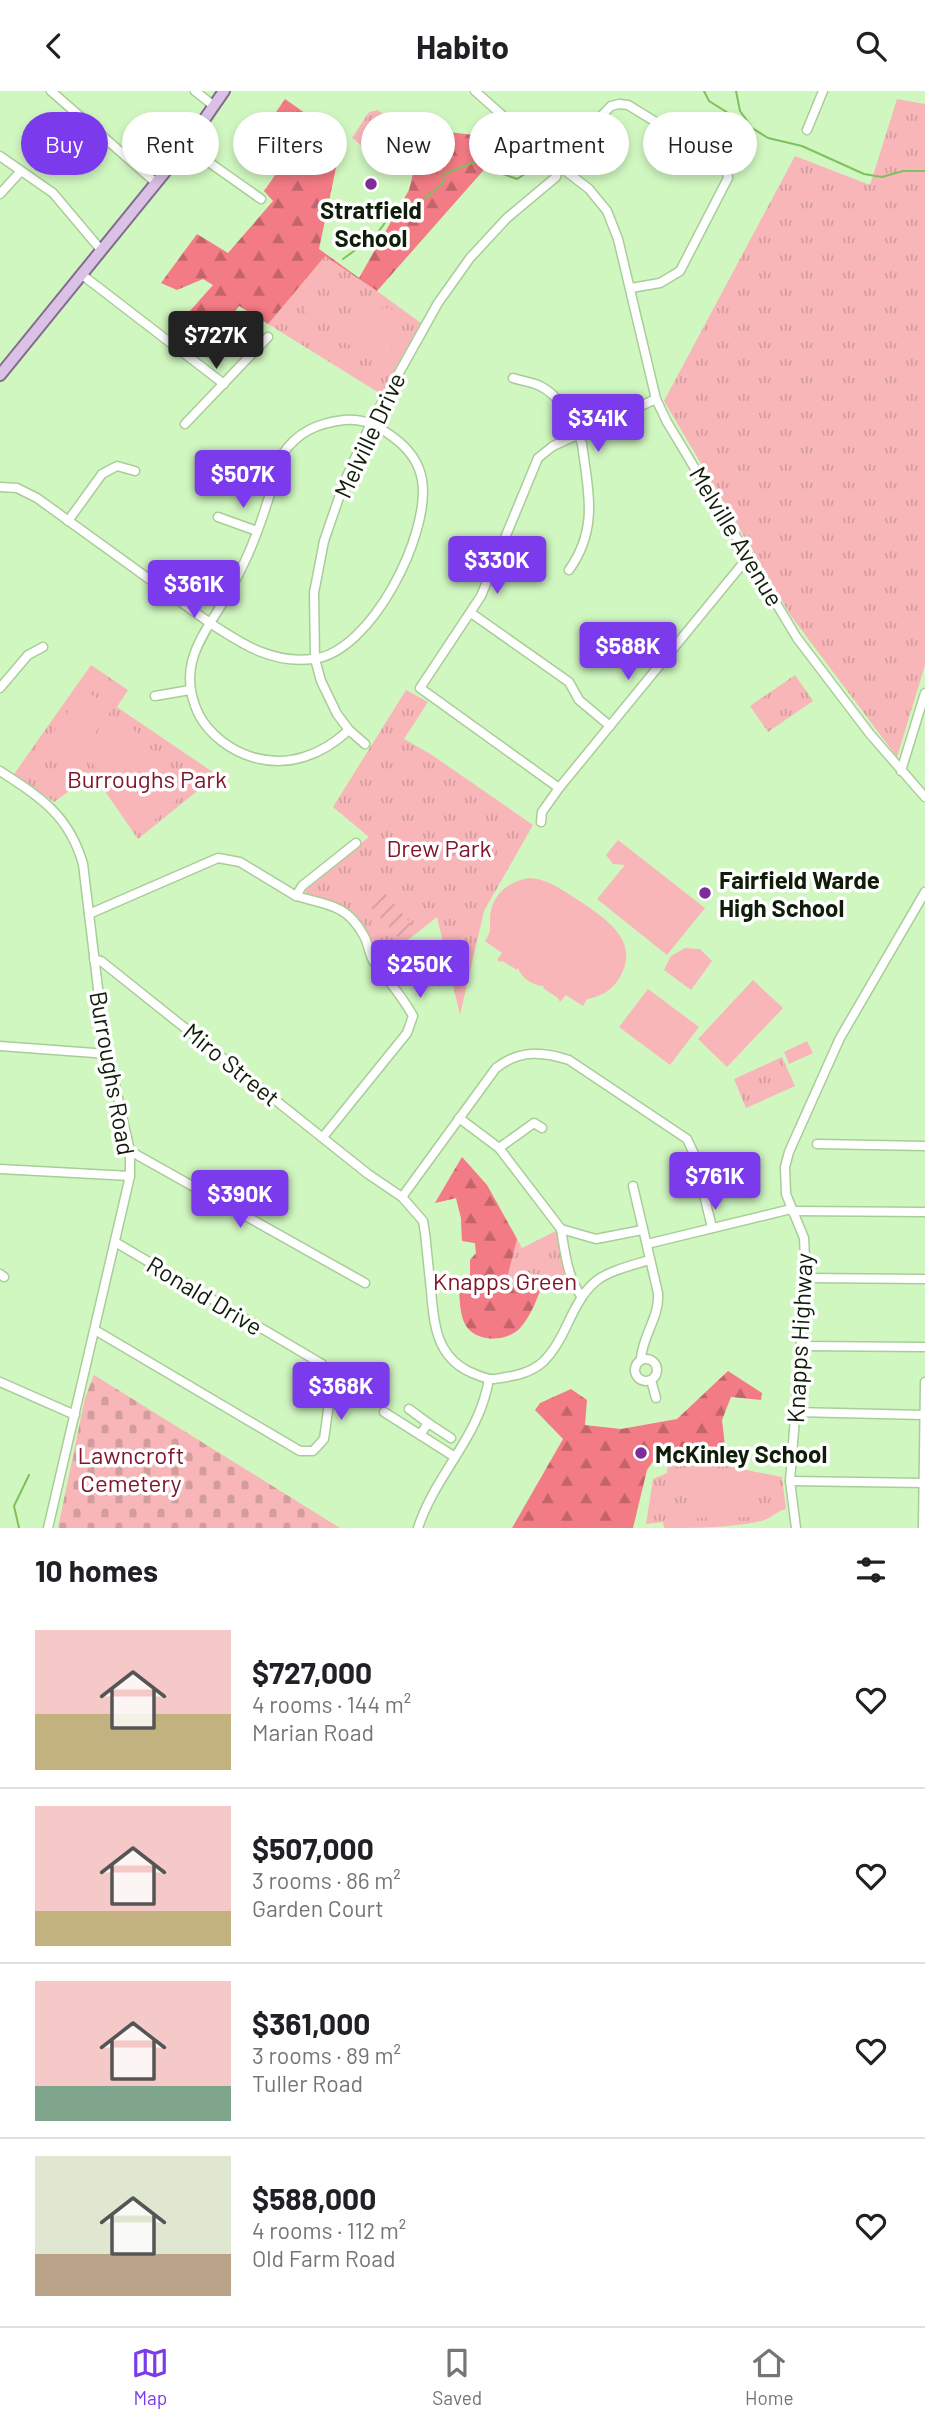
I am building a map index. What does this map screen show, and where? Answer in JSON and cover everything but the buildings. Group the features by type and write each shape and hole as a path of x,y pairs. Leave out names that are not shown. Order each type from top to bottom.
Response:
{"main road":[{"path":"210,112 224,91"},
{"path":"1,371 161,175"}],"street":[{"path":"51,91 155,182"},
{"path":"195,91 214,106"},
{"name":"Melville Avenue","path":"475,91 499,112"},
{"path":"807,130 823,91"},
{"name":"Melville Drive","path":"605,112 611,106 628,105 726,167 728,178 680,271 660,283 631,288"},
{"path":"0,156 21,171 0,194"},
{"path":"219,169 261,199"},
{"path":"27,175 53,193 101,250"},
{"name":"Melville Drive","path":"365,744 349,730 328,698 315,659 314,593 324,541 344,483 371,423 438,303 470,258 506,218 556,175"},
{"name":"Melville Avenue","path":"571,175 589,189 607,211 618,239 656,399 797,638 901,771 925,797"},
{"path":"80,274 224,384"},
{"path":"185,424 268,337"},
{"path":"513,378 541,386 554,395 579,434 590,525 578,557 569,570"},
{"path":"559,788 420,688 481,596 538,458 554,446 656,399"},
{"path":"0,487 26,492 209,623 264,655 295,660 315,659 340,650 367,626 384,602 409,556 423,490 418,466 406,446 371,423 349,419 326,422 294,439 282,455 257,531 238,576 209,623 197,644 190,664 190,690 203,722 217,738 249,756 288,762 316,753 349,730"},
{"path":"68,521 102,474 117,466 135,471"},
{"path":"218,517 257,531"},
{"path":"541,823 542,812 559,788 749,556"},
{"path":"471,613 569,682 579,700 610,726"},
{"path":"0,688 28,655 43,647"},
{"path":"155,696 190,690"},
{"path":"901,771 925,693"},
{"path":"916,724 925,727"},
{"name":"Burroughs Road","path":"0,771 44,801 61,818 74,837 83,864 108,1054 130,1151 130,1176 48,1528"},
{"path":"296,896 302,886 356,843"},
{"path":"89,914 218,859 240,862 296,896 333,905 349,915 367,941 372,959 397,990 413,1016 407,1033 323,1137"},
{"name":"Knapps Highway","path":"796,1528 790,1481 806,1278 804,1238 792,1210 785,1179 789,1152 842,1035 925,892"},
{"name":"Miro Street","path":"94,959 161,1007 368,1174 402,1197 423,1221 434,1328 440,1345 451,1360 468,1371 489,1379"},
{"path":"0,1046 108,1054"},
{"path":"402,1197 496,1068 519,1055 548,1053 569,1060 687,1139 695,1156 712,1228"},
{"path":"459,1118 499,1148 561,1229 568,1268 574,1286 581,1296"},
{"path":"499,1148 534,1123 542,1128"},
{"path":"817,1144 925,1146"},
{"path":"130,1151 365,1283"},
{"path":"0,1169 130,1176"},
{"path":"633,1186 659,1306 642,1351 642,1360"},
{"path":"647,1244 792,1210 925,1212"},
{"path":"561,1229 596,1239 642,1230"},
{"name":"Ronald Drive","path":"95,1330 300,1451 313,1451 324,1440 331,1389 330,1376 322,1364 115,1242"},
{"path":"418,1528 433,1492 480,1415 489,1379 525,1373 544,1361 559,1341 581,1296 611,1270 649,1260"},
{"path":"806,1278 925,1279"},
{"path":"801,1346 925,1347"},
{"path":"649,1359 657,1366 657,1374 650,1380 643,1381 635,1373 636,1364 642,1360 649,1359"},
{"path":"650,1380 656,1398"},
{"path":"0,1382 75,1415"},
{"path":"923,1528 925,1382"},
{"path":"409,1409 452,1438"},
{"path":"384,1412 455,1457"},
{"path":"794,1412 925,1415"},
{"path":"420,1435 428,1423"},
{"path":"790,1481 925,1483"}],"green space":[{"path":"285,99 304,112 276,112"},
{"path":"897,99 925,104 925,665 897,757 791,616 664,401 795,156 870,185"},
{"path":"361,124 361,145 352,138"},
{"path":"455,133 469,134 469,175 479,175 377,291 325,256 268,324 239,306 217,335 189,312 213,285 203,279 177,290 161,283 197,234 228,253 273,201 264,191 275,175 334,175 319,249 359,278 409,190 413,175 455,175"},
{"path":"319,249 421,323 381,394 268,324"},
{"path":"313,295 323,298 328,305 325,318 317,322 303,310"},
{"path":"389,308 406,314 387,357 341,342 359,317"},
{"name":"Burroughs Park","path":"91,665 128,690 117,707 217,775 138,839 93,774 54,802 14,774"},
{"path":"795,675 813,701 768,732 750,706"},
{"path":"84,689 112,709 73,764 45,744"},
{"name":"Drew Park","path":"406,690 428,702 404,739 432,755 533,825 484,911 460,1015 437,917 380,962 359,919 337,903 308,896 305,892 308,883 369,837 333,807"},
{"path":"129,725 188,789 149,825 90,761"},
{"path":"618,840 705,908 667,955 597,899 625,865 613,864 606,855"},
{"path":"529,878 549,883 578,900 608,922 622,940 626,950 626,962 621,975 607,991 587,999 583,1006 566,995 560,1002 543,988 544,986 525,979 518,968 517,970 497,960 502,953 485,941 489,933 493,904 501,891"},
{"path":"383,891 412,925 398,937 368,904"},
{"path":"685,948 700,949 712,961 691,990 664,970 671,956"},
{"path":"753,980 783,1008 727,1067 698,1039"},
{"path":"648,989 699,1027 670,1065 619,1027"},
{"path":"807,1041 813,1053 789,1064 784,1052"},
{"path":"782,1057 795,1086 746,1108 734,1079"},
{"name":"Knapps Green","path":"462,1157 487,1185 522,1248 556,1231 569,1283 545,1279 528,1318 514,1333 499,1338 475,1334 464,1322 459,1290 470,1277 470,1260 476,1253 475,1243 462,1241 461,1218 456,1198 435,1203"},
{"name":"Knapps Green","path":"462,1157 487,1185 517,1239 507,1286 526,1291 538,1278 545,1279 524,1323 514,1333 499,1338 475,1334 464,1322 459,1290 470,1277 470,1260 476,1253 475,1243 462,1241 461,1218 456,1198 435,1203"},
{"name":"McKinley School","path":"728,1371 762,1393 761,1400 731,1397 722,1420 727,1463 667,1457 654,1460 647,1470 633,1528 512,1528 563,1439 535,1410 540,1403 571,1389 587,1400 585,1425 621,1429 677,1419"},
{"name":"Lawncroft Cemetery","path":"94,1375 340,1528 58,1528 85,1398"},
{"path":"668,1459 707,1462 782,1477 786,1509 765,1520 737,1525 664,1528 663,1522 646,1524 653,1479 667,1473"},
{"path":"757,1476 758,1517 693,1518 692,1478"}],"waterway":[{"path":"704,91 709,101 768,138 802,146 864,174 882,177 903,171 925,171"},
{"path":"736,91 741,112"},
{"path":"343,259 376,235 387,220 396,216 403,207 423,200 443,183 444,174 469,164"},
{"path":"506,175 517,179 523,175"},
{"path":"19,1528 14,1506 29,1475"}],"place":[{"name":"Stratfield School","path":"371,184"},
{"name":"Fairfield Warde High School","path":"705,893"},
{"name":"McKinley School","path":"641,1453"}]}
